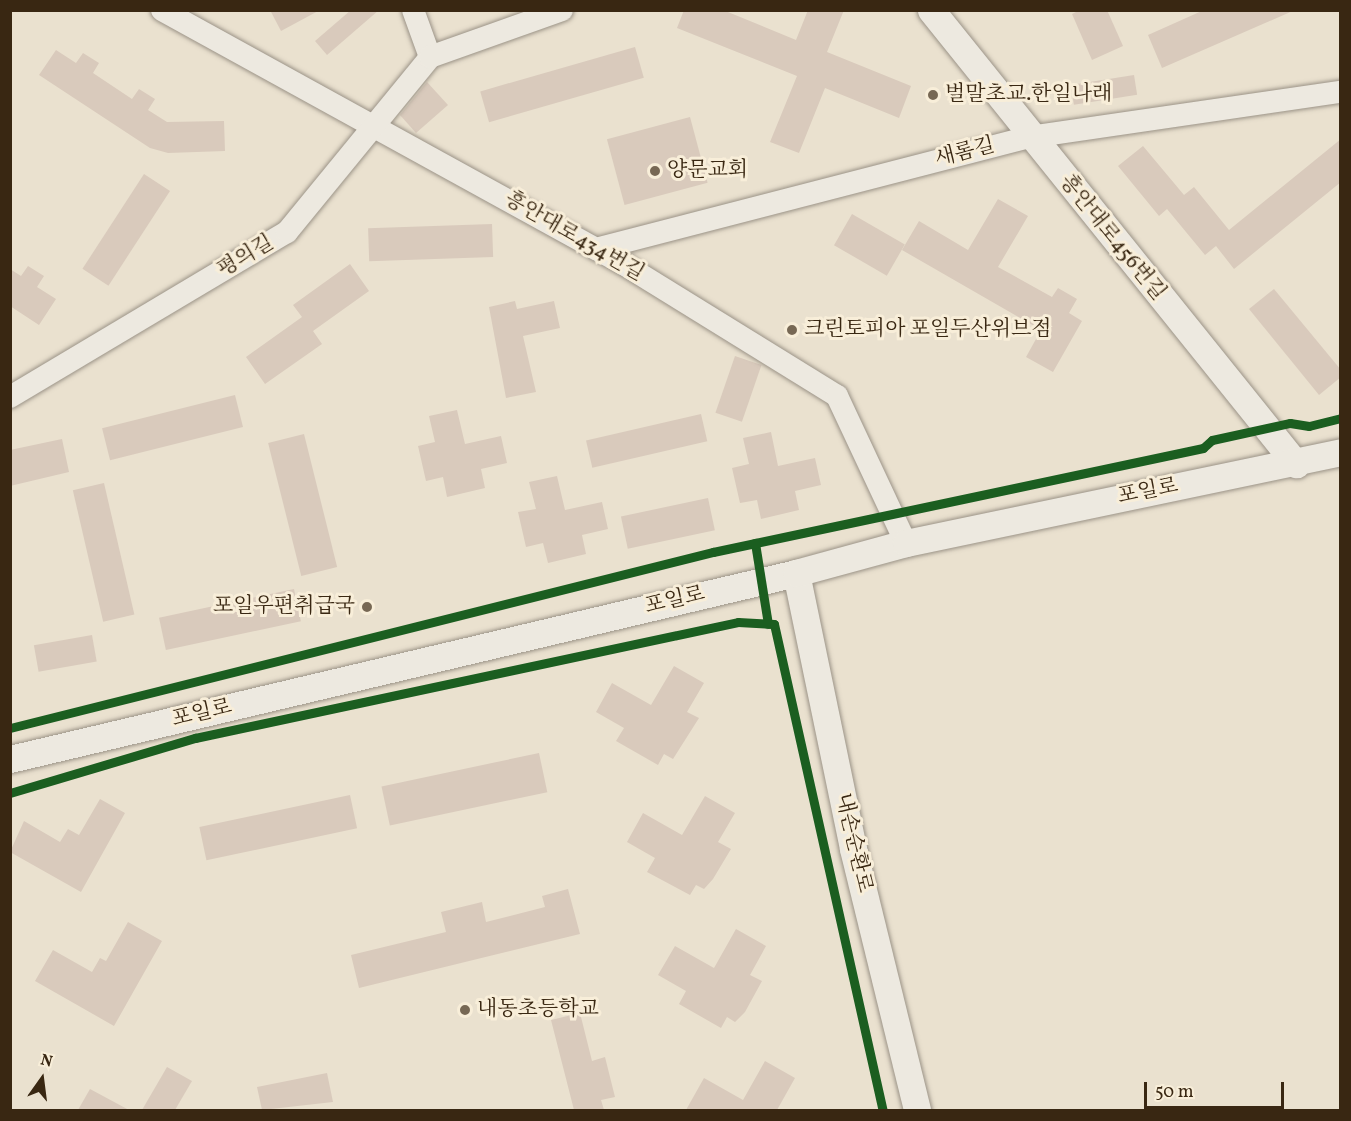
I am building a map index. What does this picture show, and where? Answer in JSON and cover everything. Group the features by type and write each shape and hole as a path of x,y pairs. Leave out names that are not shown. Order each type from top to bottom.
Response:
{"street":[{"name":"흥안대로434번길","path":"162,10 375,124 596,249 837,396 906,543"},
{"path":"413,10 430,57 562,10"},
{"name":"흥안대로456번길","path":"931,10 1030,137 1296,464"},
{"name":"평의길","path":"10,397 287,232 430,57"},
{"name":"새롬길","path":"596,249 1030,137 1341,92"},
{"name":"포일로","path":"10,759 796,573 906,543 1296,464 1341,452"},
{"name":"내손순환로","path":"796,573 853,849 917,1110"}],"building":[{"path":"270,10 320,10 281,31"},
{"path":"351,10 379,10 327,55 315,41"},
{"path":"684,10 723,10 796,40 808,10 844,10 827,52 911,86 899,118 825,88 799,153 770,142 797,76 677,28"},
{"path":"1080,10 1107,10 1123,46 1092,60 1072,14"},
{"path":"1204,10 1295,10 1162,68 1148,35"},
{"path":"635,47 644,78 489,122 480,91"},
{"path":"56,50 76,63 83,53 99,63 93,73 132,99 139,89 155,99 148,110 167,122 224,121 225,151 168,153 150,148 39,75"},
{"path":"1134,75 1137,95 1074,105 1071,85"},
{"path":"427,82 448,105 416,133 400,115"},
{"path":"690,117 708,183 625,205 607,139"},
{"path":"1341,139 1341,182 1234,269 1216,246 1205,255 1167,209 1159,216 1118,166 1143,146 1184,195 1194,187 1229,230"},
{"path":"144,174 170,191 108,286 82,269"},
{"path":"998,199 1028,216 998,267 1052,297 1058,288 1077,299 1069,313 1082,321 1053,372 1026,357 1041,330 902,250 919,221 968,250"},
{"path":"852,214 905,244 887,276 834,245"},
{"path":"492,224 493,257 369,261 368,228"},
{"path":"350,264 369,291 313,331 322,344 265,384 246,357 302,317 293,305"},
{"path":"28,266 44,276 37,287 56,299 39,325 10,306 10,269 21,276"},
{"path":"1274,289 1341,370 1341,377 1319,395 1249,309"},
{"path":"515,301 517,309 554,301 560,328 523,336 536,392 506,398 489,307"},
{"path":"735,356 761,365 742,422 715,413"},
{"path":"235,395 243,427 110,460 102,428"},
{"path":"457,410 465,444 501,436 507,463 481,469 485,488 447,497 443,477 426,481 418,446 435,442 429,416"},
{"path":"701,414 707,441 592,468 586,441"},
{"path":"771,432 778,466 815,458 821,485 795,491 799,510 761,519 757,500 740,503 732,468 749,464 743,438"},
{"path":"304,434 337,567 301,576 268,443"},
{"path":"62,439 69,472 10,486 10,450"},
{"path":"557,476 565,510 602,502 608,529 582,535 586,554 548,563 543,543 526,547 518,512 536,509 529,482"},
{"path":"104,483 134,615 103,622 73,490"},
{"path":"708,498 715,530 628,549 621,517"},
{"path":"294,589 301,621 166,650 159,618"},
{"path":"92,635 97,662 39,672 34,645"},
{"path":"674,666 704,683 687,712 699,718 673,759 664,754 658,765 616,741 624,728 596,712 612,683 651,705"},
{"path":"539,753 547,792 390,826 382,786"},
{"path":"350,795 357,828 206,860 199,827"},
{"path":"705,796 735,813 718,842 731,849 713,879 704,889 696,885 690,895 647,872 655,858 627,842 643,813 682,835"},
{"path":"100,799 125,813 81,892 10,852 24,821 60,842 68,829 79,835"},
{"path":"568,889 580,934 359,988 351,955 446,932 441,912 482,902 486,922 545,907 542,896"},
{"path":"128,922 162,941 114,1026 35,981 53,950 92,972 100,958 106,961"},
{"path":"736,929 766,946 750,975 762,981 745,1012 735,1022 727,1017 721,1028 679,1004 686,991 658,975 675,946 714,968"},
{"path":"580,1013 592,1061 605,1057 615,1097 601,1100 604,1110 574,1110 551,1020"},
{"path":"765,1061 795,1078 777,1110 686,1110 704,1078 743,1100"},
{"path":"167,1067 192,1081 175,1110 142,1110"},
{"path":"327,1073 333,1102 262,1110 257,1087"},
{"path":"90,1089 129,1110 78,1110"}],"cycle path":[{"path":"10,728 713,552 1203,448 1212,440 1290,423 1309,426 1340,418"},
{"path":"755,543 768,624"},
{"path":"10,793 195,738 738,622 774,624 883,1110"}],"place":[{"name":"벌말초교.한일나래","path":"933,95"},
{"name":"양문교회","path":"655,171"},
{"name":"크린토피아 포일두산위브점","path":"792,330"},
{"name":"포일우편취급국","path":"367,607"},
{"name":"내동초등학교","path":"465,1010"}]}
